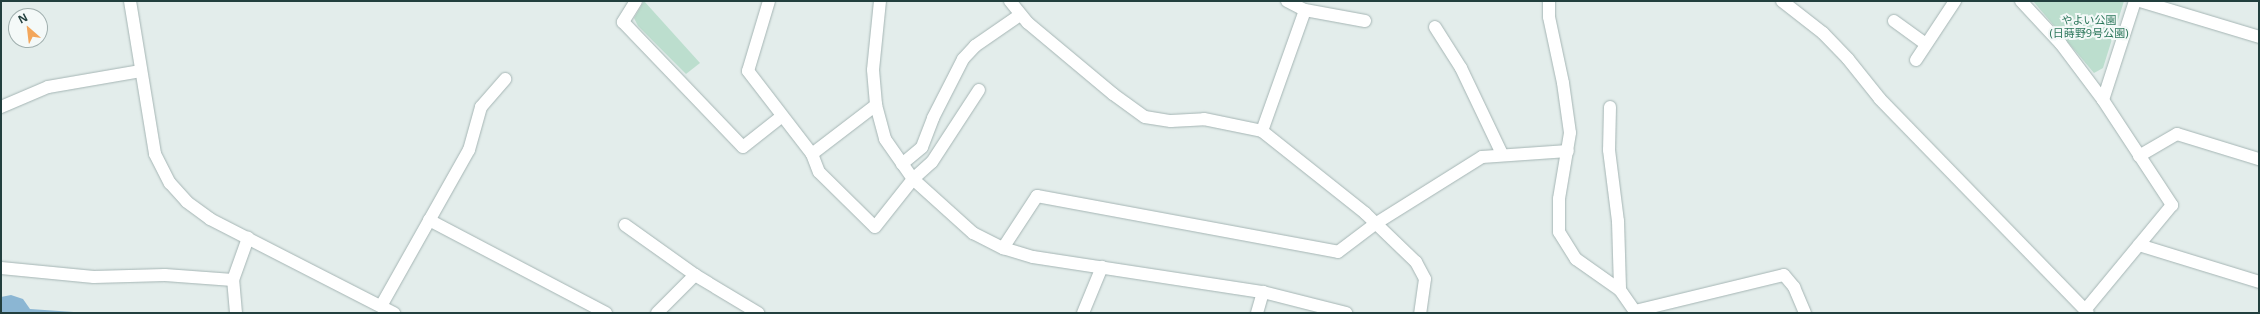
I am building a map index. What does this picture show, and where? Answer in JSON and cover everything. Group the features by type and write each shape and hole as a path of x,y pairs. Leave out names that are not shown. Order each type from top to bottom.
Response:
{"street":[{"path":"130,1 155,154 170,183 188,202 210,219 394,313"},
{"path":"636,1 623,22 743,147 781,117"},
{"path":"769,1 748,71 781,117 812,154 819,172 875,227 913,179 932,162 979,90"},
{"path":"880,1 873,70 876,105 885,139 913,179 973,233 1003,248 1033,257 1263,292 1346,313"},
{"path":"1010,1 1020,15 1113,94 1146,116 1170,121 1204,118 1262,131 1365,213 1416,262 1425,280 1420,313"},
{"path":"1287,1 1305,10 1365,21"},
{"path":"1548,1 1548,17 1564,90 1570,133 1559,199 1558,232 1576,259 1620,290 1636,312 1784,275 1794,287 1805,313"},
{"path":"1916,60 1955,1"},
{"path":"1787,2 1848,59 1880,99 2086,311 2172,205 2103,100 2061,44 2021,1"},
{"path":"2103,100 2134,1"},
{"path":"2140,1 2259,37"},
{"path":"1262,131 1305,10"},
{"path":"902,164 922,147 933,118 964,59 975,46 1020,15"},
{"path":"1894,22 1926,44"},
{"path":"1435,27 1461,68 1502,154"},
{"path":"1,107 48,87 141,71"},
{"path":"381,306 469,150 481,107 505,79"},
{"path":"812,154 876,105"},
{"path":"1610,107 1609,150 1618,221 1620,290"},
{"path":"2139,156 2177,134 2259,159"},
{"path":"1003,248 1037,196 1338,252 1375,224 1482,157 1502,154 1568,151"},
{"path":"429,220 606,313"},
{"path":"625,225 696,275 758,313"},
{"path":"236,313 233,280 248,238"},
{"path":"2139,245 2259,282"},
{"path":"1083,313 1102,267"},
{"path":"1,268 94,277 165,275 233,280"},
{"path":"657,313 696,275"},
{"path":"1257,313 1263,292"}],"green space":[{"path":"644,1 700,63 686,74 638,26 634,18"},
{"name":"やよい公園 (日蒔野9号公園)","path":"2033,1 2124,1 2103,68 2094,73"}],"water":[{"path":"11,295 23,299 30,309 88,313 1,313 1,297"}]}
